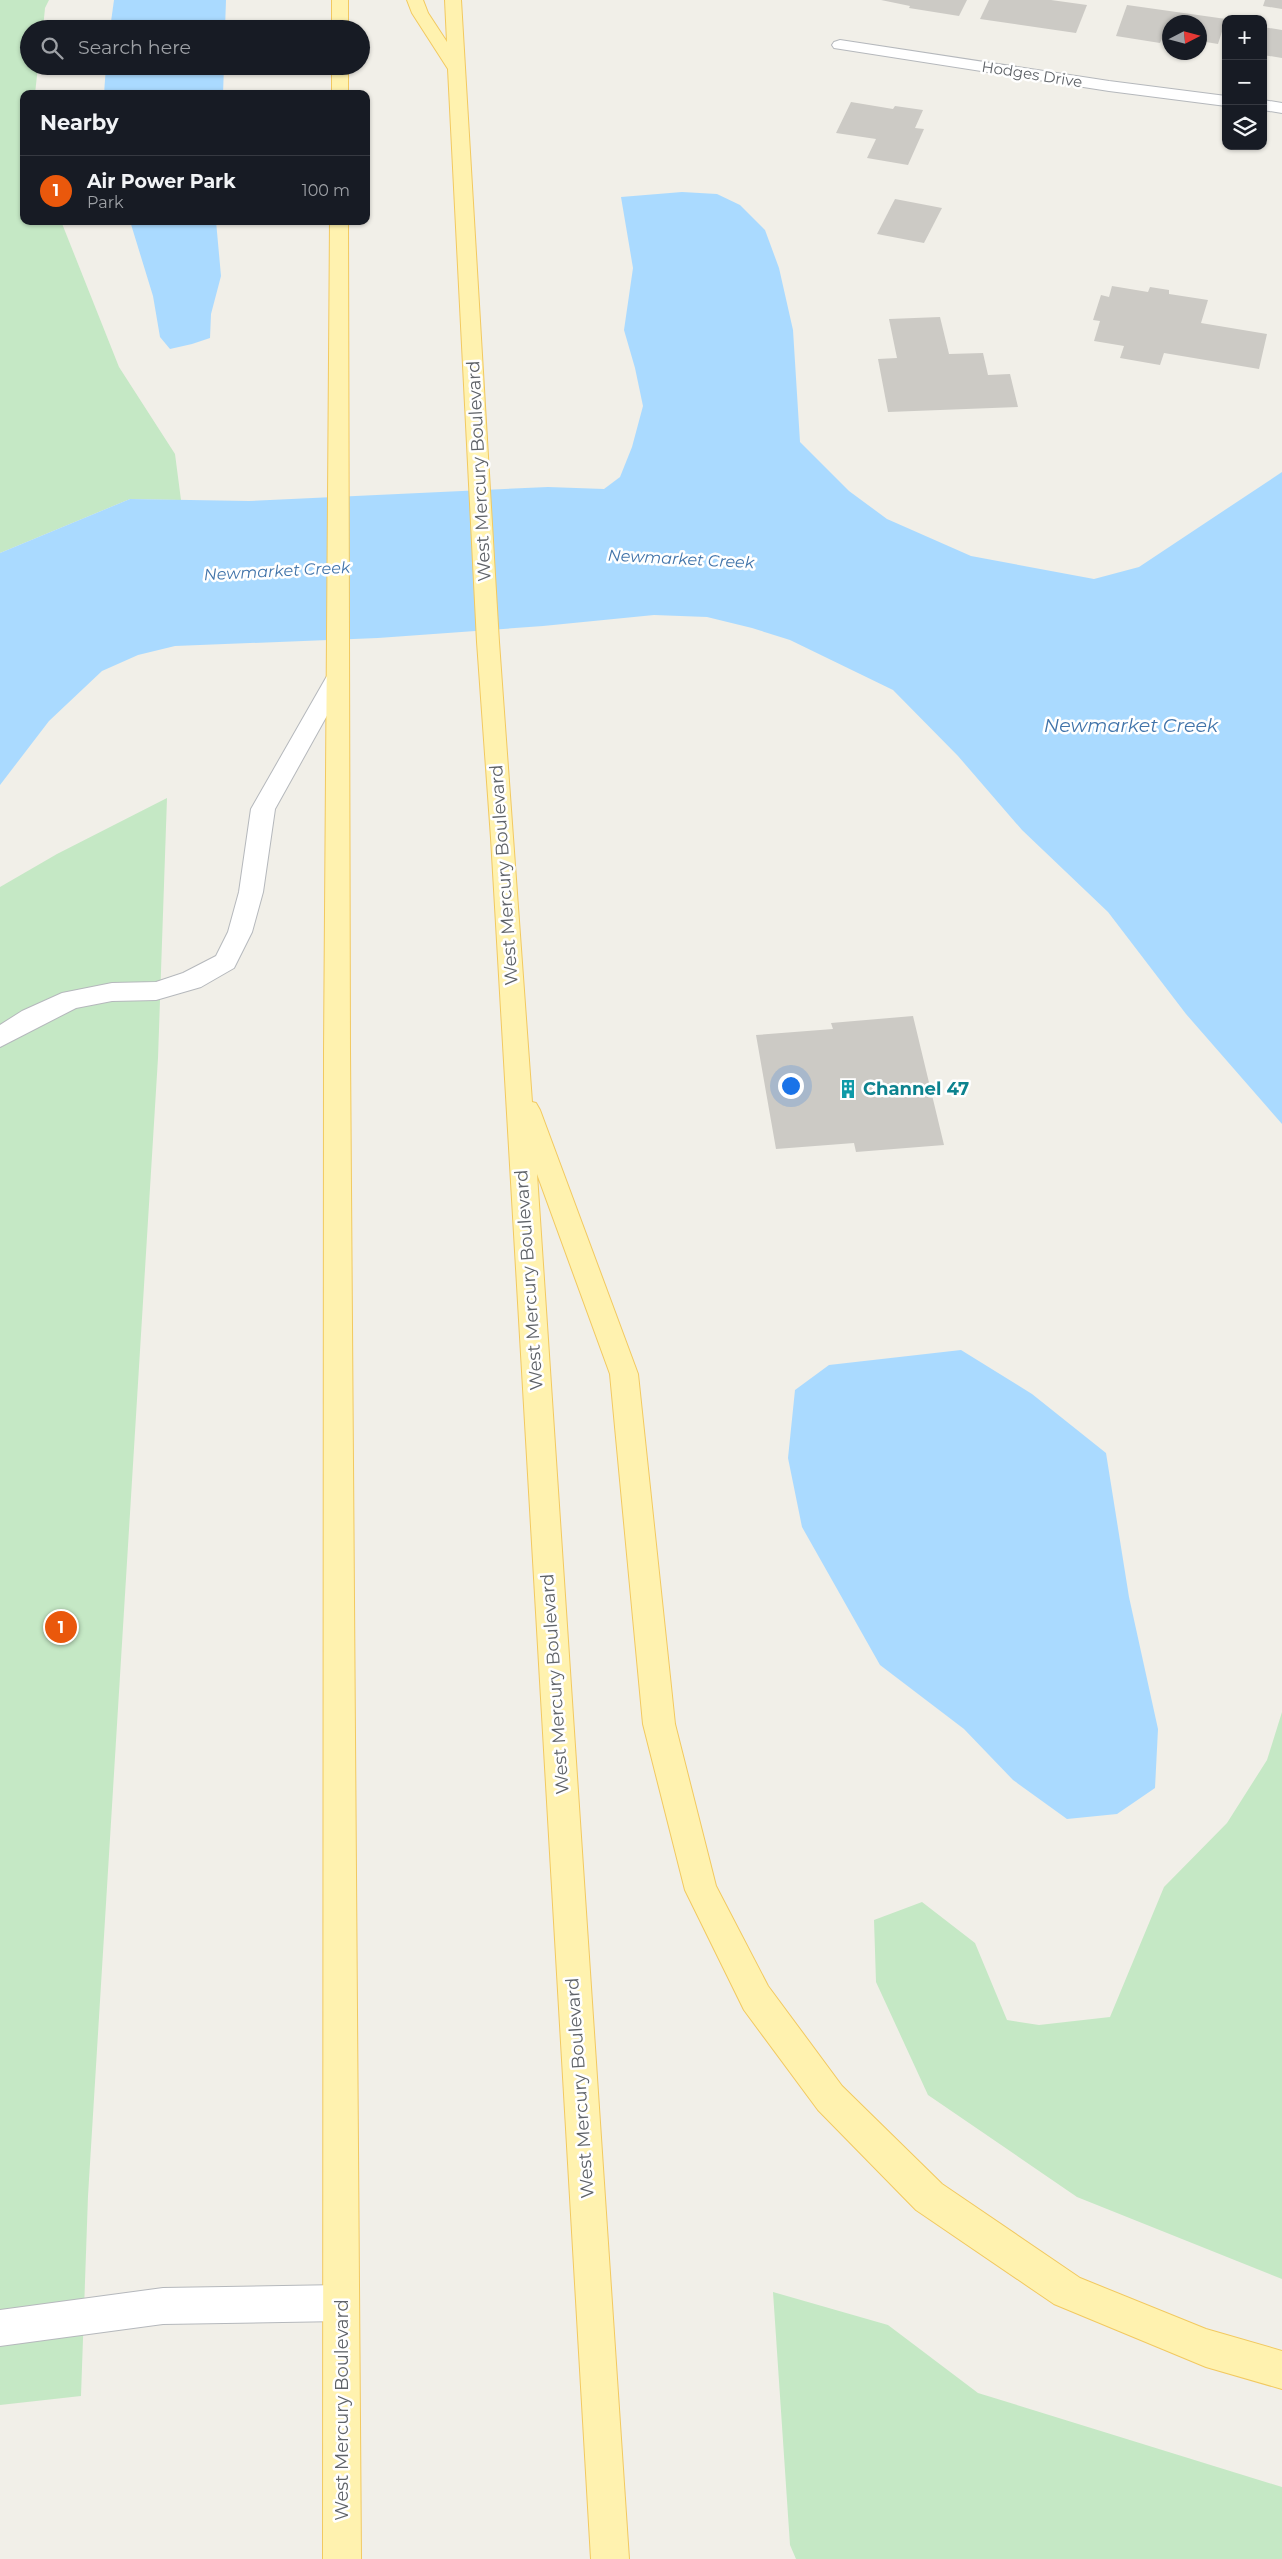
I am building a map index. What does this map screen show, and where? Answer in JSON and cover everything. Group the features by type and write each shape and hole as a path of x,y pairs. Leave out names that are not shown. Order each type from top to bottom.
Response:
{"main road":[{"path":"340,0 340,20"},
{"path":"415,0 420,12 457,70"},
{"name":"West Mercury Boulevard","path":"453,0 488,642 503,838 610,2559"},
{"path":"340,75 340,90"},
{"name":"West Mercury Boulevard","path":"339,225 337,478 342,2559"},
{"path":"517,1082 624,1374 660,1724 700,1890 756,1998 830,2098 929,2197 1067,2291 1206,2348 1282,2370"}],"street":[{"name":"Hodges Drive","path":"840,45 1100,85 1222,100"},
{"path":"1267,106 1282,108"},
{"path":"0,1037 31,1018 71,1000 112,992 156,991 192,980 224,962 240,932 251,892 263,809 338,663"},
{"path":"0,2328 163,2306 341,2303"}],"green space":[{"path":"0,0 49,0 45,8 44,20 20,20 20,75 37,75 35,90 20,90 20,225 63,225 119,367 175,454 181,500 130,499 0,553"},
{"path":"167,798 158,1058 88,2196 81,2396 0,2405 0,887 57,854"},
{"path":"1282,1712 1282,2279 1077,2197 928,2095 876,1982 874,1920 922,1902 975,1943 1007,2020 1039,2025 1110,2017 1164,1887 1227,1823 1267,1760"},
{"path":"773,2292 888,2325 978,2393 1282,2487 1282,2559 796,2559 790,2545"}],"water":[{"path":"114,0 226,0 225,20 111,20"},
{"path":"105,75 224,75 223,90 104,90"},
{"name":"Newmarket Creek","path":"682,192 717,194 740,205 765,230 779,268 793,330 800,442 849,491 887,519 971,556 1094,579 1139,567 1282,472 1282,1124 1186,1014 1108,912 1022,830 958,756 893,690 790,640 752,628 707,617 654,615 543,626 378,638 175,646 138,655 102,671 49,721 0,785 0,553 130,499 249,501 548,487 604,489 620,477 632,447 643,406 624,330 633,268 621,197"},
{"path":"131,225 216,225 221,276 211,314 210,338 170,349 160,337 153,296"},
{"path":"961,1350 1032,1394 1106,1453 1129,1597 1158,1729 1155,1788 1117,1814 1067,1819 1013,1780 964,1729 880,1665 802,1527 788,1458 795,1390 829,1365"}],"building":[{"path":"881,0 967,0 959,16 909,8 910,6"},
{"path":"989,0 1051,0 1087,5 1076,33 980,19"},
{"path":"1265,0 1282,0 1282,9 1263,6"},
{"path":"1127,5 1198,15 1162,15 1162,38 1160,43 1116,36"},
{"path":"1207,16 1222,18 1222,32 1218,44 1207,42"},
{"path":"1267,28 1282,30 1282,58 1267,56"},
{"path":"851,102 893,109 895,106 923,110 915,128 924,129 908,165 867,158 876,139 836,133"},
{"path":"895,199 942,208 924,243 877,234"},
{"path":"1112,286 1148,292 1150,287 1169,290 1169,294 1208,300 1201,323 1267,334 1259,369 1164,353 1160,365 1120,358 1124,346 1094,341 1100,321 1093,320 1101,295 1109,297"},
{"path":"940,317 949,354 983,353 988,375 1010,374 1018,407 888,412 878,359 897,358 889,319"},
{"name":"Channel 47","path":"913,1016 944,1145 856,1152 854,1143 776,1149 756,1035 833,1029 831,1023"}],"place":[{"name":"Channel 47","path":"848,1089"},
{"name":"Air Power Park","path":"61,1627"}]}
